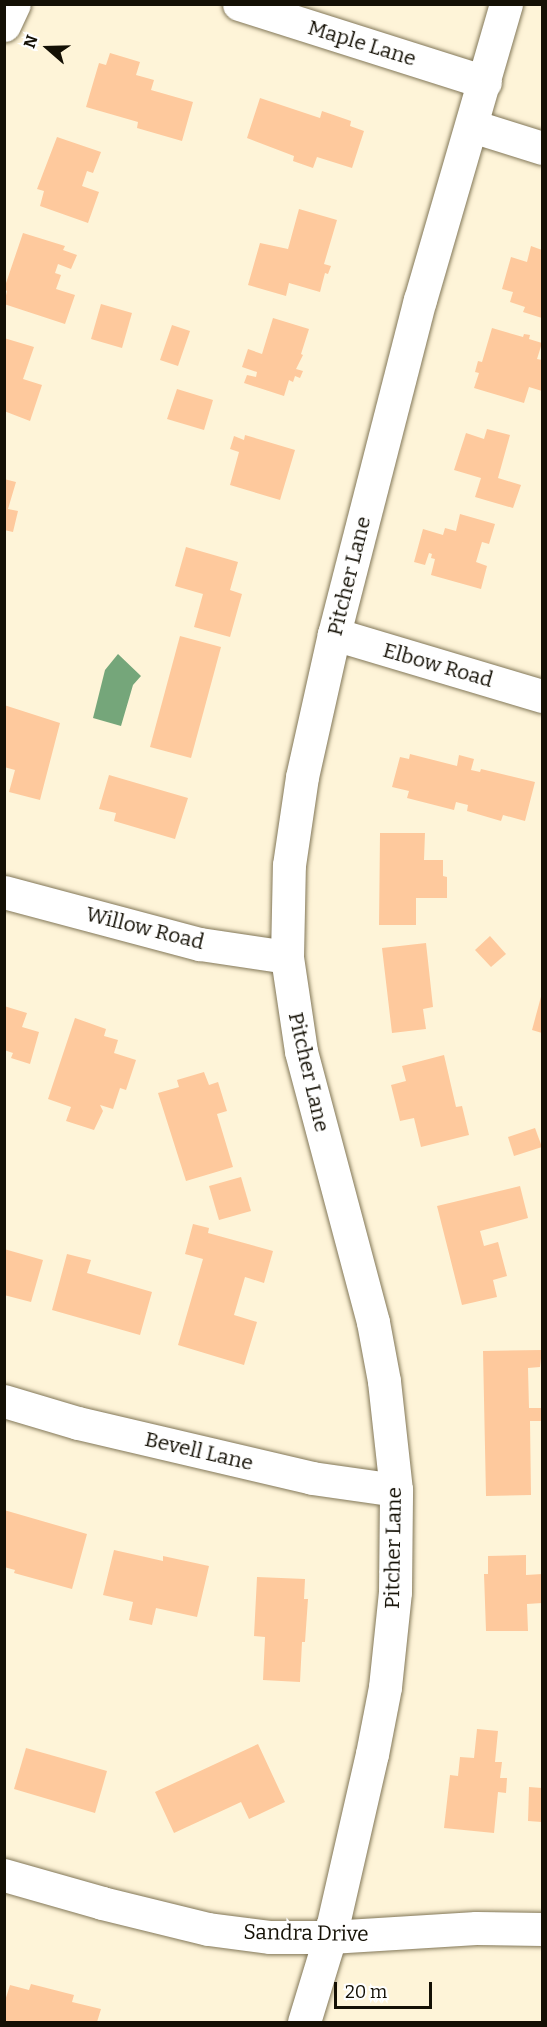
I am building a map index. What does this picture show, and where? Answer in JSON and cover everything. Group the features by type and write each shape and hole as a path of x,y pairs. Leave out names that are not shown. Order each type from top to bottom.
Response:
{"street":[{"path":"4,25 14,4"},
{"name":"Maple Lane","path":"239,4 485,82"},
{"path":"506,4 472,126 543,148"},
{"name":"Pitcher Lane","path":"304,2022 330,1937 385,1687 394,1592 396,1490 384,1381 373,1322 301,1051 286,957 289,865 302,777 334,634 420,300 472,126"},
{"name":"Elbow Road","path":"334,634 543,696"},
{"name":"Willow Road","path":"4,892 200,944 286,957"},
{"name":"Bevell Lane","path":"4,1401 78,1423 312,1478 396,1490"},
{"name":"Sandra Drive","path":"4,1875 102,1904 208,1929 270,1937 330,1937 476,1928 543,1929"}],"shaded area":[{"path":"118,654 141,676 133,685 121,726 93,718 105,670"}],"building":[{"path":"110,53 140,62 136,75 154,80 151,90 193,102 182,141 137,128 138,122 86,107 99,63 106,65"},
{"path":"260,98 320,118 322,111 351,121 350,126 364,131 352,168 317,157 313,168 293,161 294,156 247,138"},
{"path":"57,137 101,152 93,173 87,171 82,186 99,192 88,223 40,206 44,191 37,189"},
{"path":"299,209 337,220 324,264 331,266 328,274 325,273 320,292 289,283 286,296 248,285 260,243 288,249"},
{"path":"23,233 65,246 63,250 77,255 71,269 58,264 55,273 61,275 56,289 75,295 65,324 4,304 7,291 4,289"},
{"path":"531,246 542,250 542,318 523,312 525,307 510,302 513,292 502,289 511,257 527,262"},
{"path":"101,304 132,313 122,348 91,339"},
{"path":"273,318 309,329 301,354 303,355 296,369 303,371 300,378 295,376 293,382 289,380 284,396 244,383 247,375 256,377 257,372 242,367 248,349 262,354"},
{"path":"172,325 190,331 178,366 160,360"},
{"path":"492,328 523,337 524,334 530,335 529,339 542,343 537,359 542,360 542,391 529,387 524,403 474,388 479,373 475,372 478,361 482,362"},
{"path":"4,338 34,347 23,379 42,385 30,421 4,411"},
{"path":"177,389 213,400 204,430 167,419"},
{"path":"487,429 510,435 498,478 521,485 513,508 475,497 481,478 454,470 466,433 484,439"},
{"path":"245,435 295,450 280,500 230,485 239,452 230,449 234,436 244,440"},
{"path":"4,479 16,482 8,509 18,511 13,532 4,530"},
{"path":"460,514 495,524 489,544 482,542 476,562 487,566 481,589 431,575 435,559 431,558 432,554 429,553 425,565 414,562 423,529 443,535 445,528 456,531"},
{"path":"186,547 238,562 230,590 242,594 230,637 194,627 203,594 175,586"},
{"path":"180,636 221,647 191,758 150,747"},
{"path":"4,705 60,723 40,800 9,792 15,770 4,767"},
{"path":"410,754 457,766 459,755 474,759 471,770 480,772 481,769 535,782 525,821 503,815 501,821 467,811 468,805 456,802 454,810 407,798 409,791 392,787 400,757 409,759"},
{"path":"109,775 188,798 175,839 114,821 116,813 99,809"},
{"path":"380,833 425,833 424,860 443,860 443,876 447,877 447,898 416,898 416,925 379,925"},
{"path":"490,936 506,954 491,967 475,950"},
{"path":"426,943 433,1007 423,1009 426,1029 392,1033 382,948"},
{"path":"542,993 542,1033 532,1030"},
{"path":"4,1006 27,1013 22,1027 39,1032 30,1064 11,1058 13,1053 4,1050"},
{"path":"75,1018 106,1029 104,1036 118,1040 114,1053 136,1060 126,1090 120,1088 113,1109 100,1105 103,1111 94,1130 66,1121 71,1107 48,1099"},
{"path":"444,1055 456,1107 462,1106 469,1135 421,1147 414,1118 400,1121 391,1085 406,1081 402,1066"},
{"path":"204,1072 209,1085 218,1082 227,1111 217,1114 233,1167 186,1181 158,1093 179,1087 177,1080"},
{"path":"535,1128 542,1147 514,1156 508,1137"},
{"path":"241,1177 251,1211 219,1220 209,1186"},
{"path":"520,1186 528,1218 480,1231 484,1246 498,1242 507,1276 493,1280 497,1297 462,1305 437,1206"},
{"path":"193,1224 209,1228 208,1233 273,1251 264,1283 245,1277 234,1315 257,1322 244,1365 178,1345 203,1259 185,1254"},
{"path":"4,1249 43,1260 31,1302 4,1295"},
{"path":"67,1254 91,1260 87,1273 152,1292 140,1335 52,1310"},
{"path":"542,1350 540,1367 528,1368 529,1408 541,1408 541,1421 530,1421 531,1495 486,1496 483,1351"},
{"path":"4,1510 87,1534 72,1589 14,1573 15,1570 4,1567"},
{"path":"114,1550 163,1561 163,1556 209,1566 197,1617 156,1608 152,1625 129,1620 133,1602 103,1595"},
{"path":"526,1555 526,1575 542,1574 542,1603 527,1604 528,1631 486,1631 484,1574 488,1574 488,1556"},
{"path":"257,1577 305,1579 304,1599 308,1599 305,1642 302,1642 300,1682 263,1680 265,1637 254,1636"},
{"path":"477,1729 498,1731 495,1762 502,1762 500,1778 507,1778 506,1793 498,1792 494,1833 444,1828 450,1775 458,1776 460,1757 474,1758"},
{"path":"258,1744 285,1802 249,1819 241,1802 174,1833 155,1792"},
{"path":"26,1748 107,1771 95,1813 14,1789"},
{"path":"529,1787 542,1788 542,1822 528,1821"},
{"path":"31,1984 74,1995 72,2002 101,2009 97,2022 4,2022 4,2004 10,1985 29,1990"}]}
